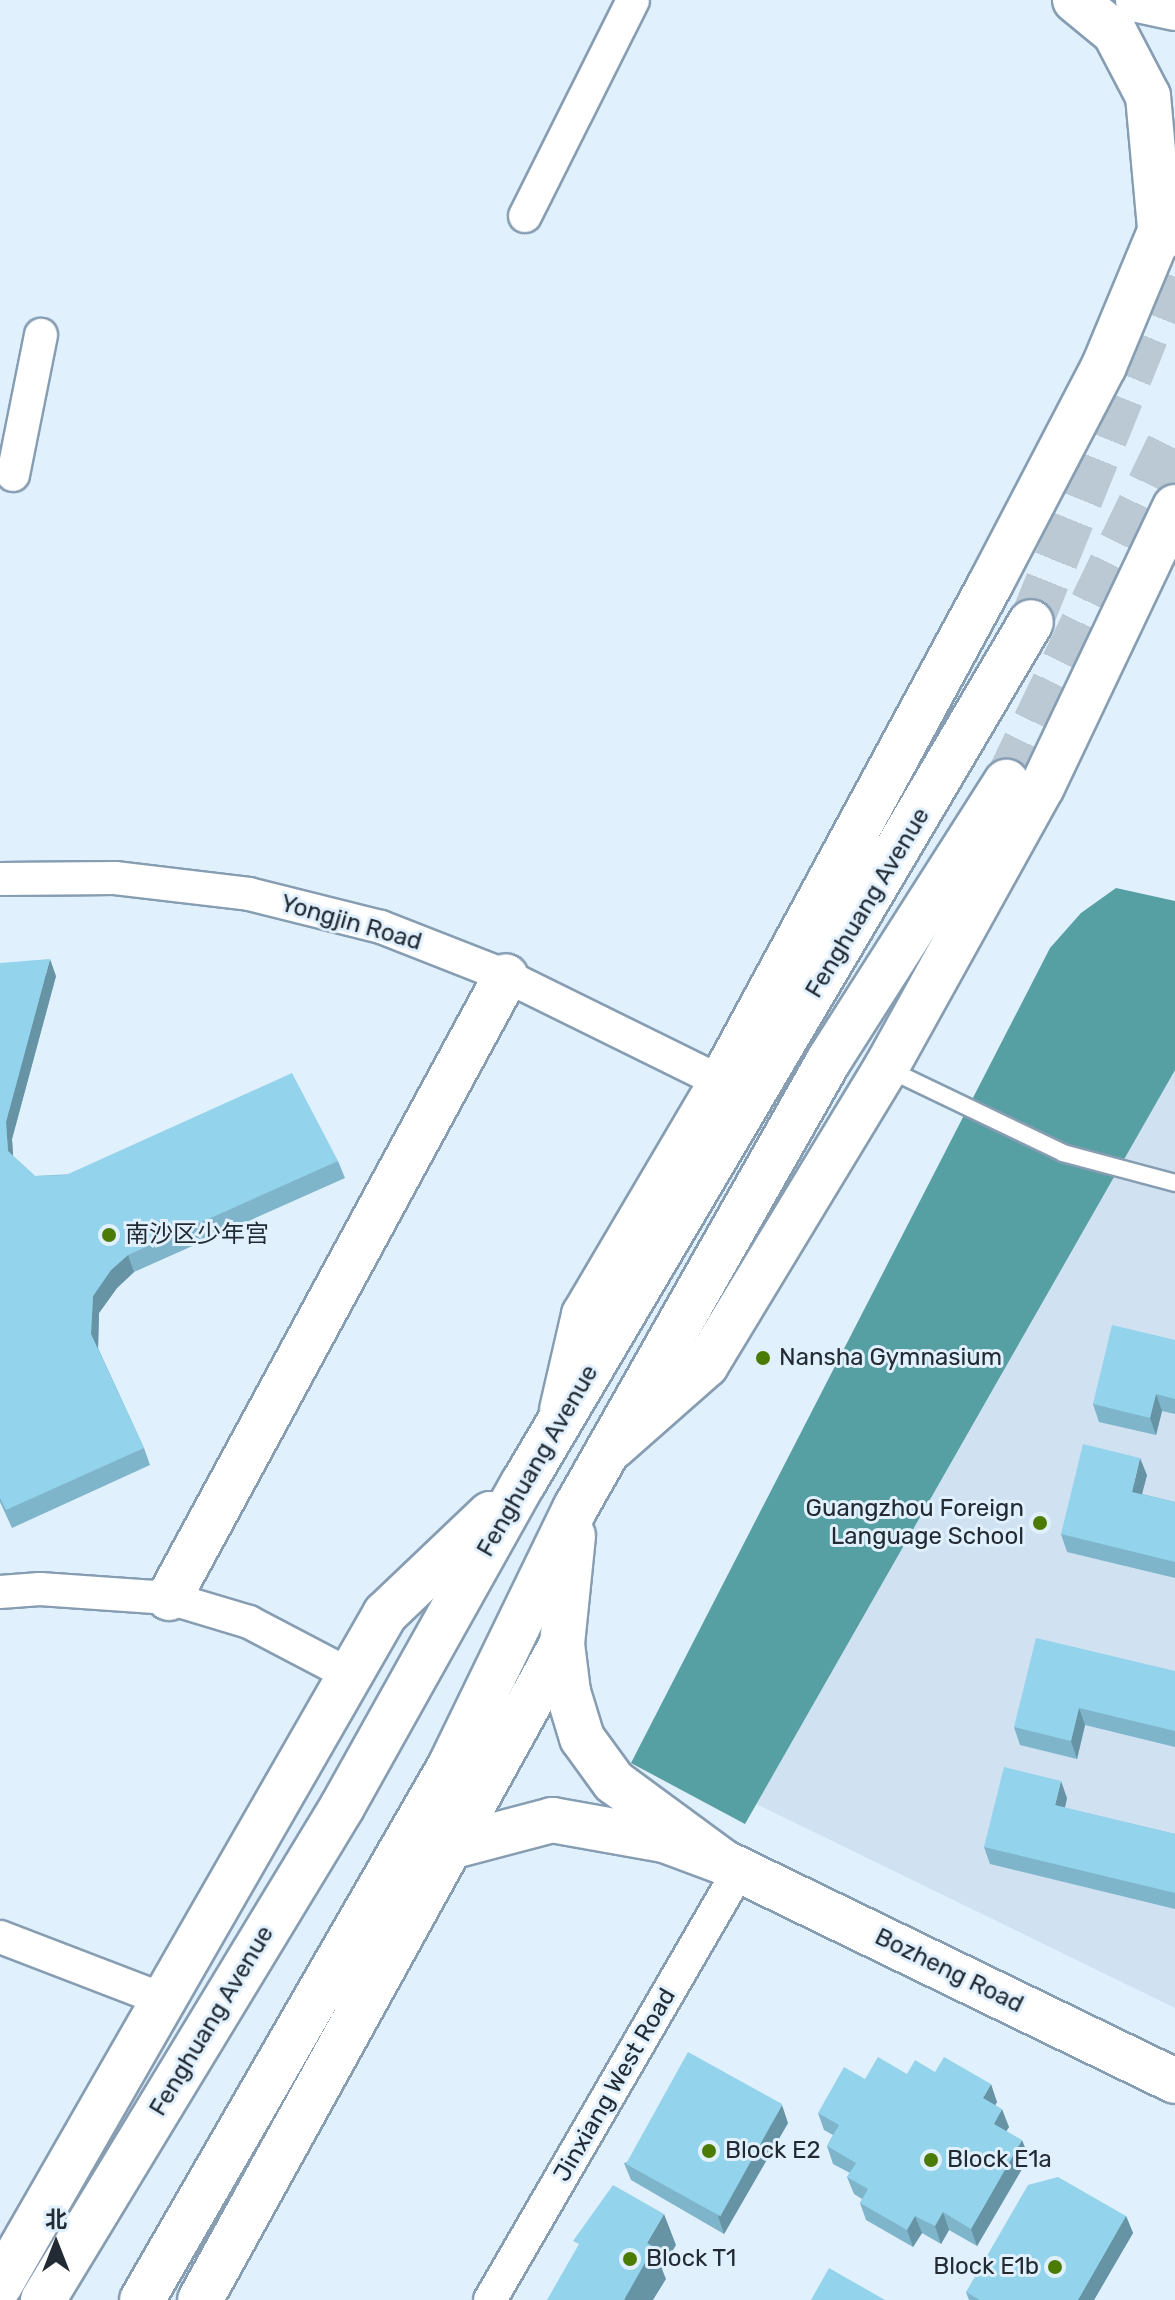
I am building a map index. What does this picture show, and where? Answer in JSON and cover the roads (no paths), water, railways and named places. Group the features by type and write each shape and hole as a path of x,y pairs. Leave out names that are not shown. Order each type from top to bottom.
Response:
{"main road":[{"path":"1075,0 1115,33 1148,96 1161,238"},
{"path":"1138,0 1175,8"},
{"path":"558,1425 584,1315 721,1082 1034,500 1104,366 1161,238 1175,194"},
{"path":"606,1454 706,1365 886,1068 1042,787 1175,507"},
{"name":"Fenghuang Avenue","path":"43,2300 342,1807 524,1482 1031,622"},
{"name":"Fenghuang Avenue","path":"142,2300 450,1766 576,1507 829,1060 1006,782"},
{"path":"169,1598 506,976"},
{"path":"0,2285 385,1614 524,1482"},
{"path":"576,1507 562,1644 568,1692 582,1738 614,1782 732,1866"},
{"path":"200,2300 562,1644"},
{"path":"450,1847 552,1820 664,1840 732,1866"},
{"name":"Bozheng Road","path":"732,1866 1175,2081"}],"street":[{"path":"525,216 633,0"},
{"path":"13,475 41,335"},
{"name":"Yongjin Road","path":"0,879 115,878 249,894 381,927 506,976 721,1082"},
{"path":"0,1592 40,1589 169,1598 249,1622 350,1675"},
{"name":"Jinxiang West Road","path":"490,2300 732,1866"},
{"path":"0,1937 164,2000"}],"lane":[{"path":"886,1068 1063,1153 1175,1183"}],"tunnel":[{"path":"1031,622 1175,265"},
{"path":"1006,782 1175,431"}],"place":[{"name":"南沙区少年宫","path":"109,1235"},
{"name":"Nansha Gymnasium","path":"763,1358"},
{"name":"Guangzhou Foreign Language School","path":"1040,1523"},
{"name":"Block E2","path":"709,2151"},
{"name":"Block E1a","path":"931,2160"},
{"name":"Block T1","path":"630,2259"},
{"name":"Block E1b","path":"1055,2267"}]}
